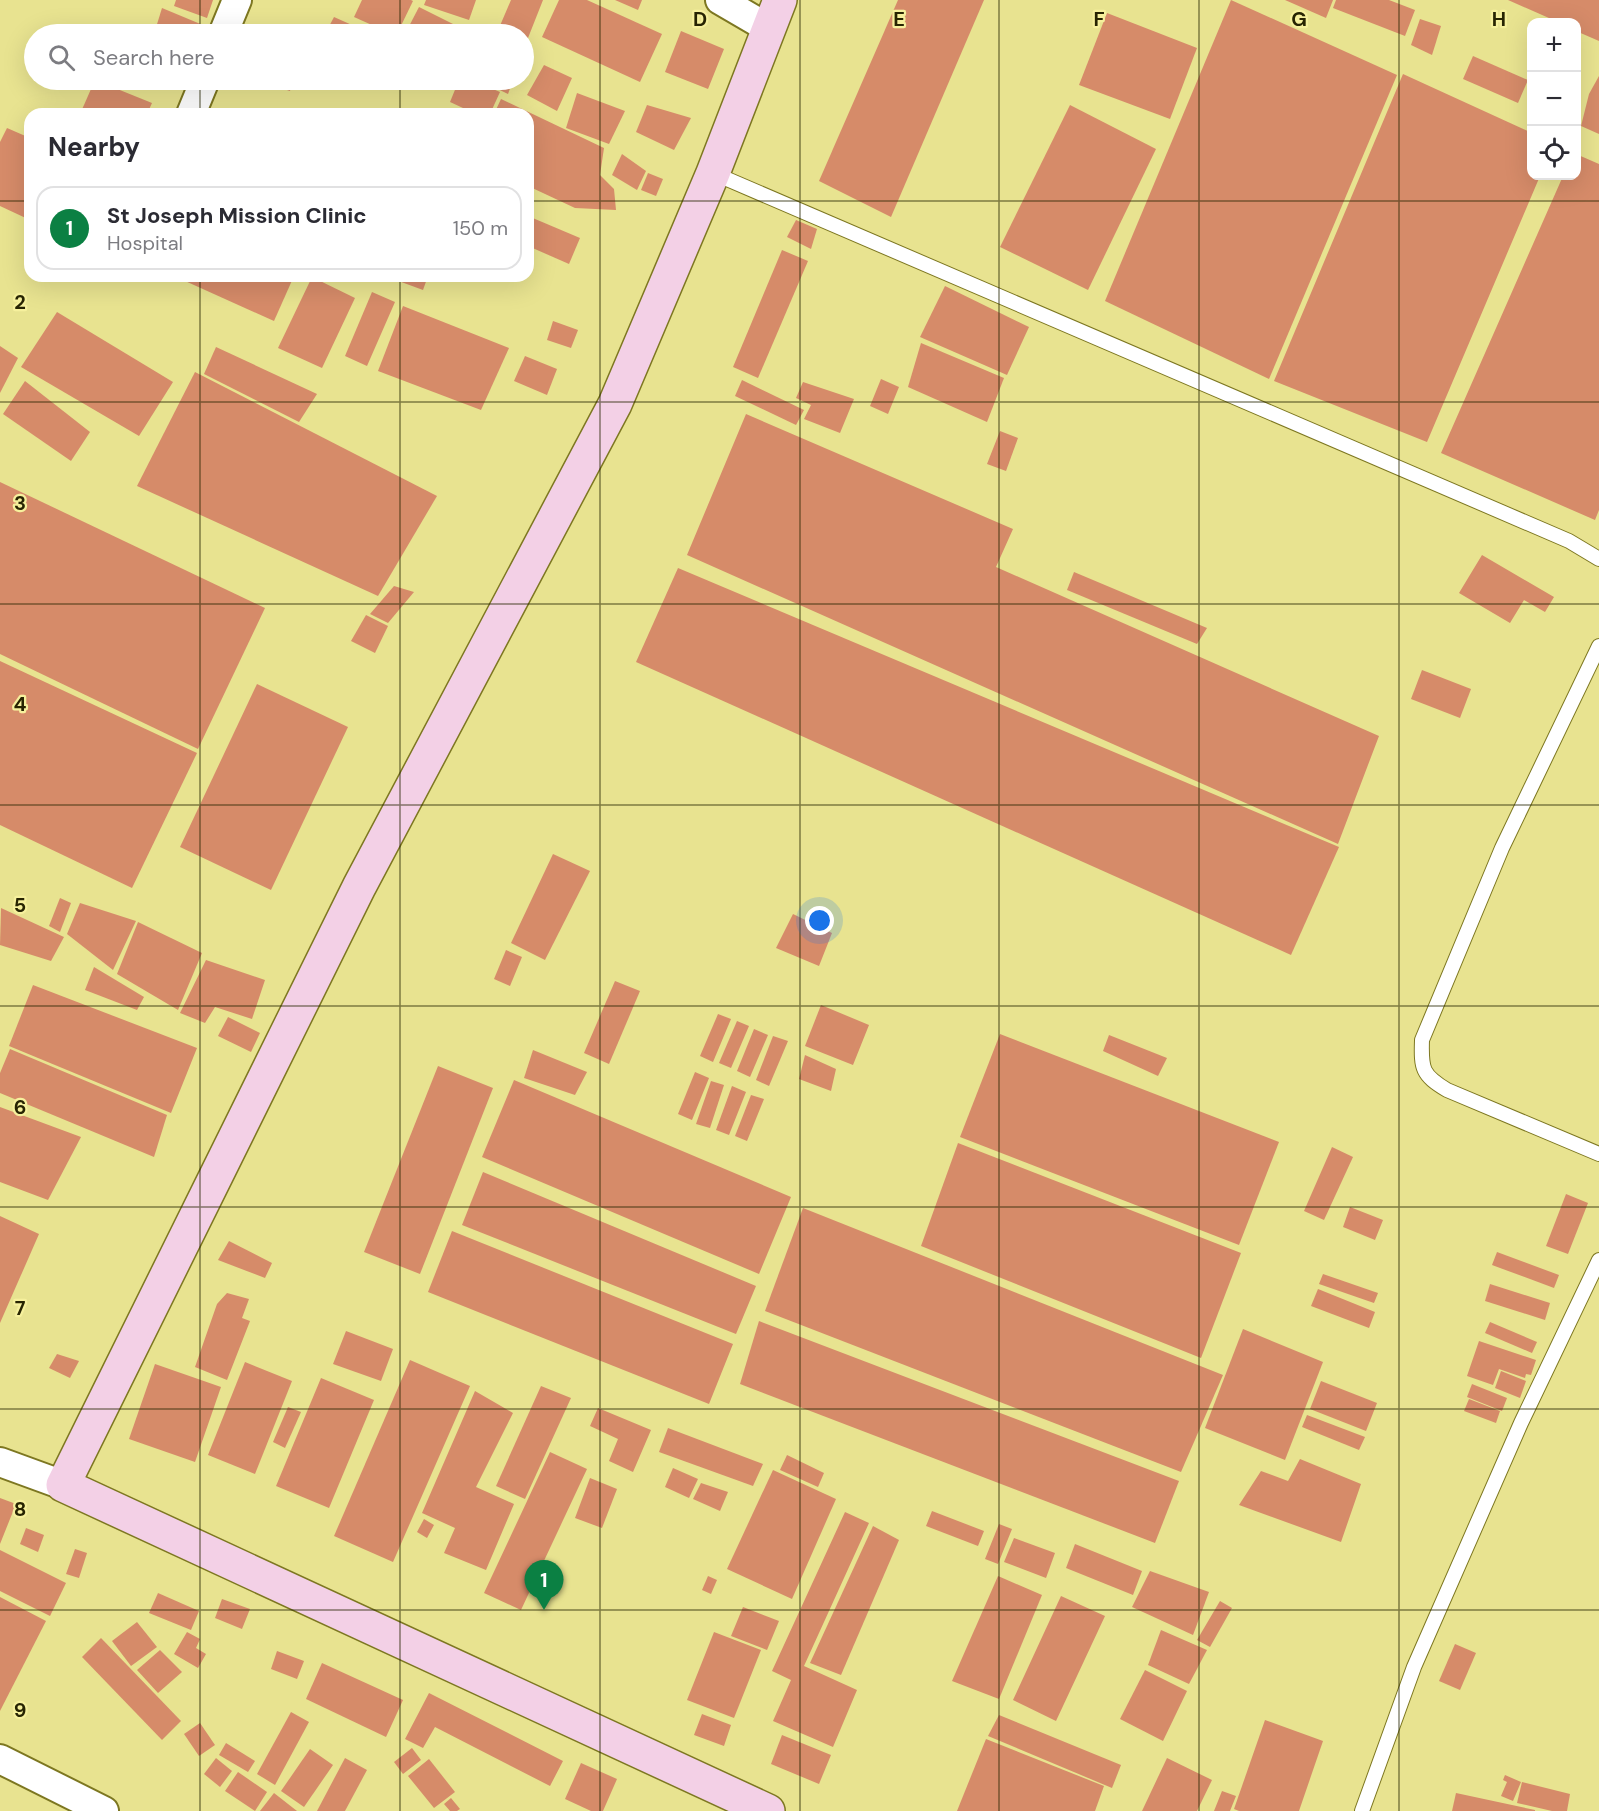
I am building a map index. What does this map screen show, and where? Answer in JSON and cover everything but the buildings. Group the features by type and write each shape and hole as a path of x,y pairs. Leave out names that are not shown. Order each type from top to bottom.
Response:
{"main road":[{"path":"768,1811 63,1485 359,887 615,404 713,173 774,14"}],"street":[{"path":"227,24 237,0"},
{"path":"720,0 774,14"},
{"path":"193,108 201,90"},
{"path":"0,1462 63,1485"},
{"path":"0,1759 104,1811"}],"lane":[{"path":"713,173 1558,536 1599,559"},
{"path":"1599,646 1502,848 1422,1040 1421,1061 1430,1079 1447,1090 1599,1154"},
{"path":"1362,1811 1414,1667 1521,1423 1599,1260"}],"place":[{"name":"St Joseph Mission Clinic","path":"544,1610"}]}
